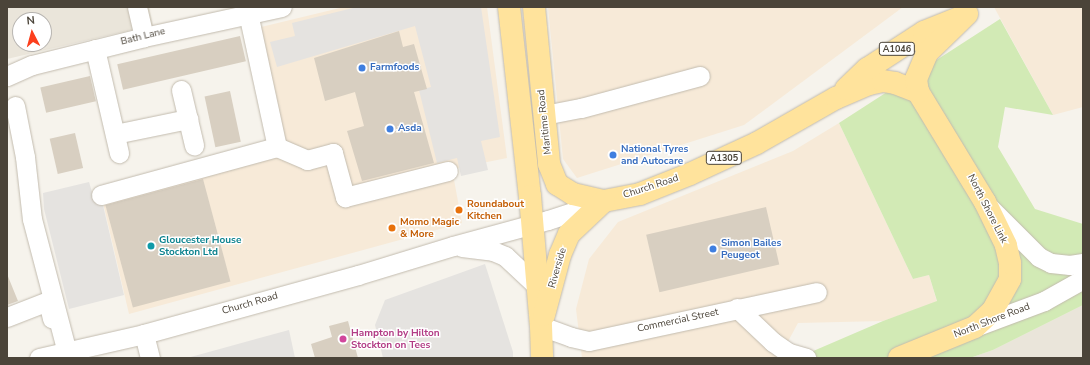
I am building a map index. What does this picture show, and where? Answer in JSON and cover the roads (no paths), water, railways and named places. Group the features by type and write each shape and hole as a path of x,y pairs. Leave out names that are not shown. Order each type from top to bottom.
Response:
{"main road":[{"path":"508,7 519,93 532,224"},
{"name":"Maritime Road","path":"534,7 549,164 557,184 573,194 604,201"},
{"name":"Church Road","path":"918,92 916,79 927,53 972,11"},
{"name":"Church Road","path":"836,98 867,69 924,32 972,11"},
{"name":"Church Road","path":"604,201 640,194 690,174 757,143 836,98 869,84 882,82 895,83 918,92"},
{"name":"North Shore Link","path":"918,92 985,202 1006,245 1010,263 1010,279 992,310 975,327"},
{"name":"Riverside","path":"541,326 560,255 569,234 604,201"},
{"name":"Riverside","path":"532,224 541,326 542,358"},
{"name":"North Shore Road","path":"899,358 975,327"}],"street":[{"path":"137,7 144,36"},
{"name":"Bath Lane","path":"7,76 32,65 225,13 248,13 282,7"},
{"path":"248,13 277,147"},
{"path":"95,49 119,153"},
{"path":"544,115 581,108 700,76"},
{"path":"181,90 194,145"},
{"path":"15,106 25,157 32,219 67,352"},
{"path":"115,134 188,119"},
{"path":"101,195 277,147 307,160 333,153 345,197 448,171"},
{"name":"Church Road","path":"7,317 48,301 54,330 52,339 44,349 44,357 144,334 358,275 532,224 604,201"},
{"path":"985,202 1039,257 1051,263 1070,265 1083,263"},
{"name":"Church Road","path":"454,246 493,251 505,256 537,286"},
{"name":"North Shore Road","path":"975,327 1044,301 1083,278"},
{"name":"Commercial Street","path":"541,326 571,337 589,341 817,292"},
{"path":"737,308 773,342 789,353 806,358"},
{"path":"144,334 150,358"}],"place":[{"name":"Farmfoods","path":"362,68"},
{"name":"Asda","path":"390,129"},
{"name":"National Tyres and Autocare","path":"613,155"},
{"name":"Roundabout Kitchen","path":"459,210"},
{"name":"Momo Magic & More","path":"392,228"},
{"name":"Gloucester House Stockton Ltd","path":"151,246"},
{"name":"Simon Bailes Peugeot","path":"713,249"},
{"name":"Hampton by Hilton Stockton on Tees","path":"343,339"}]}
